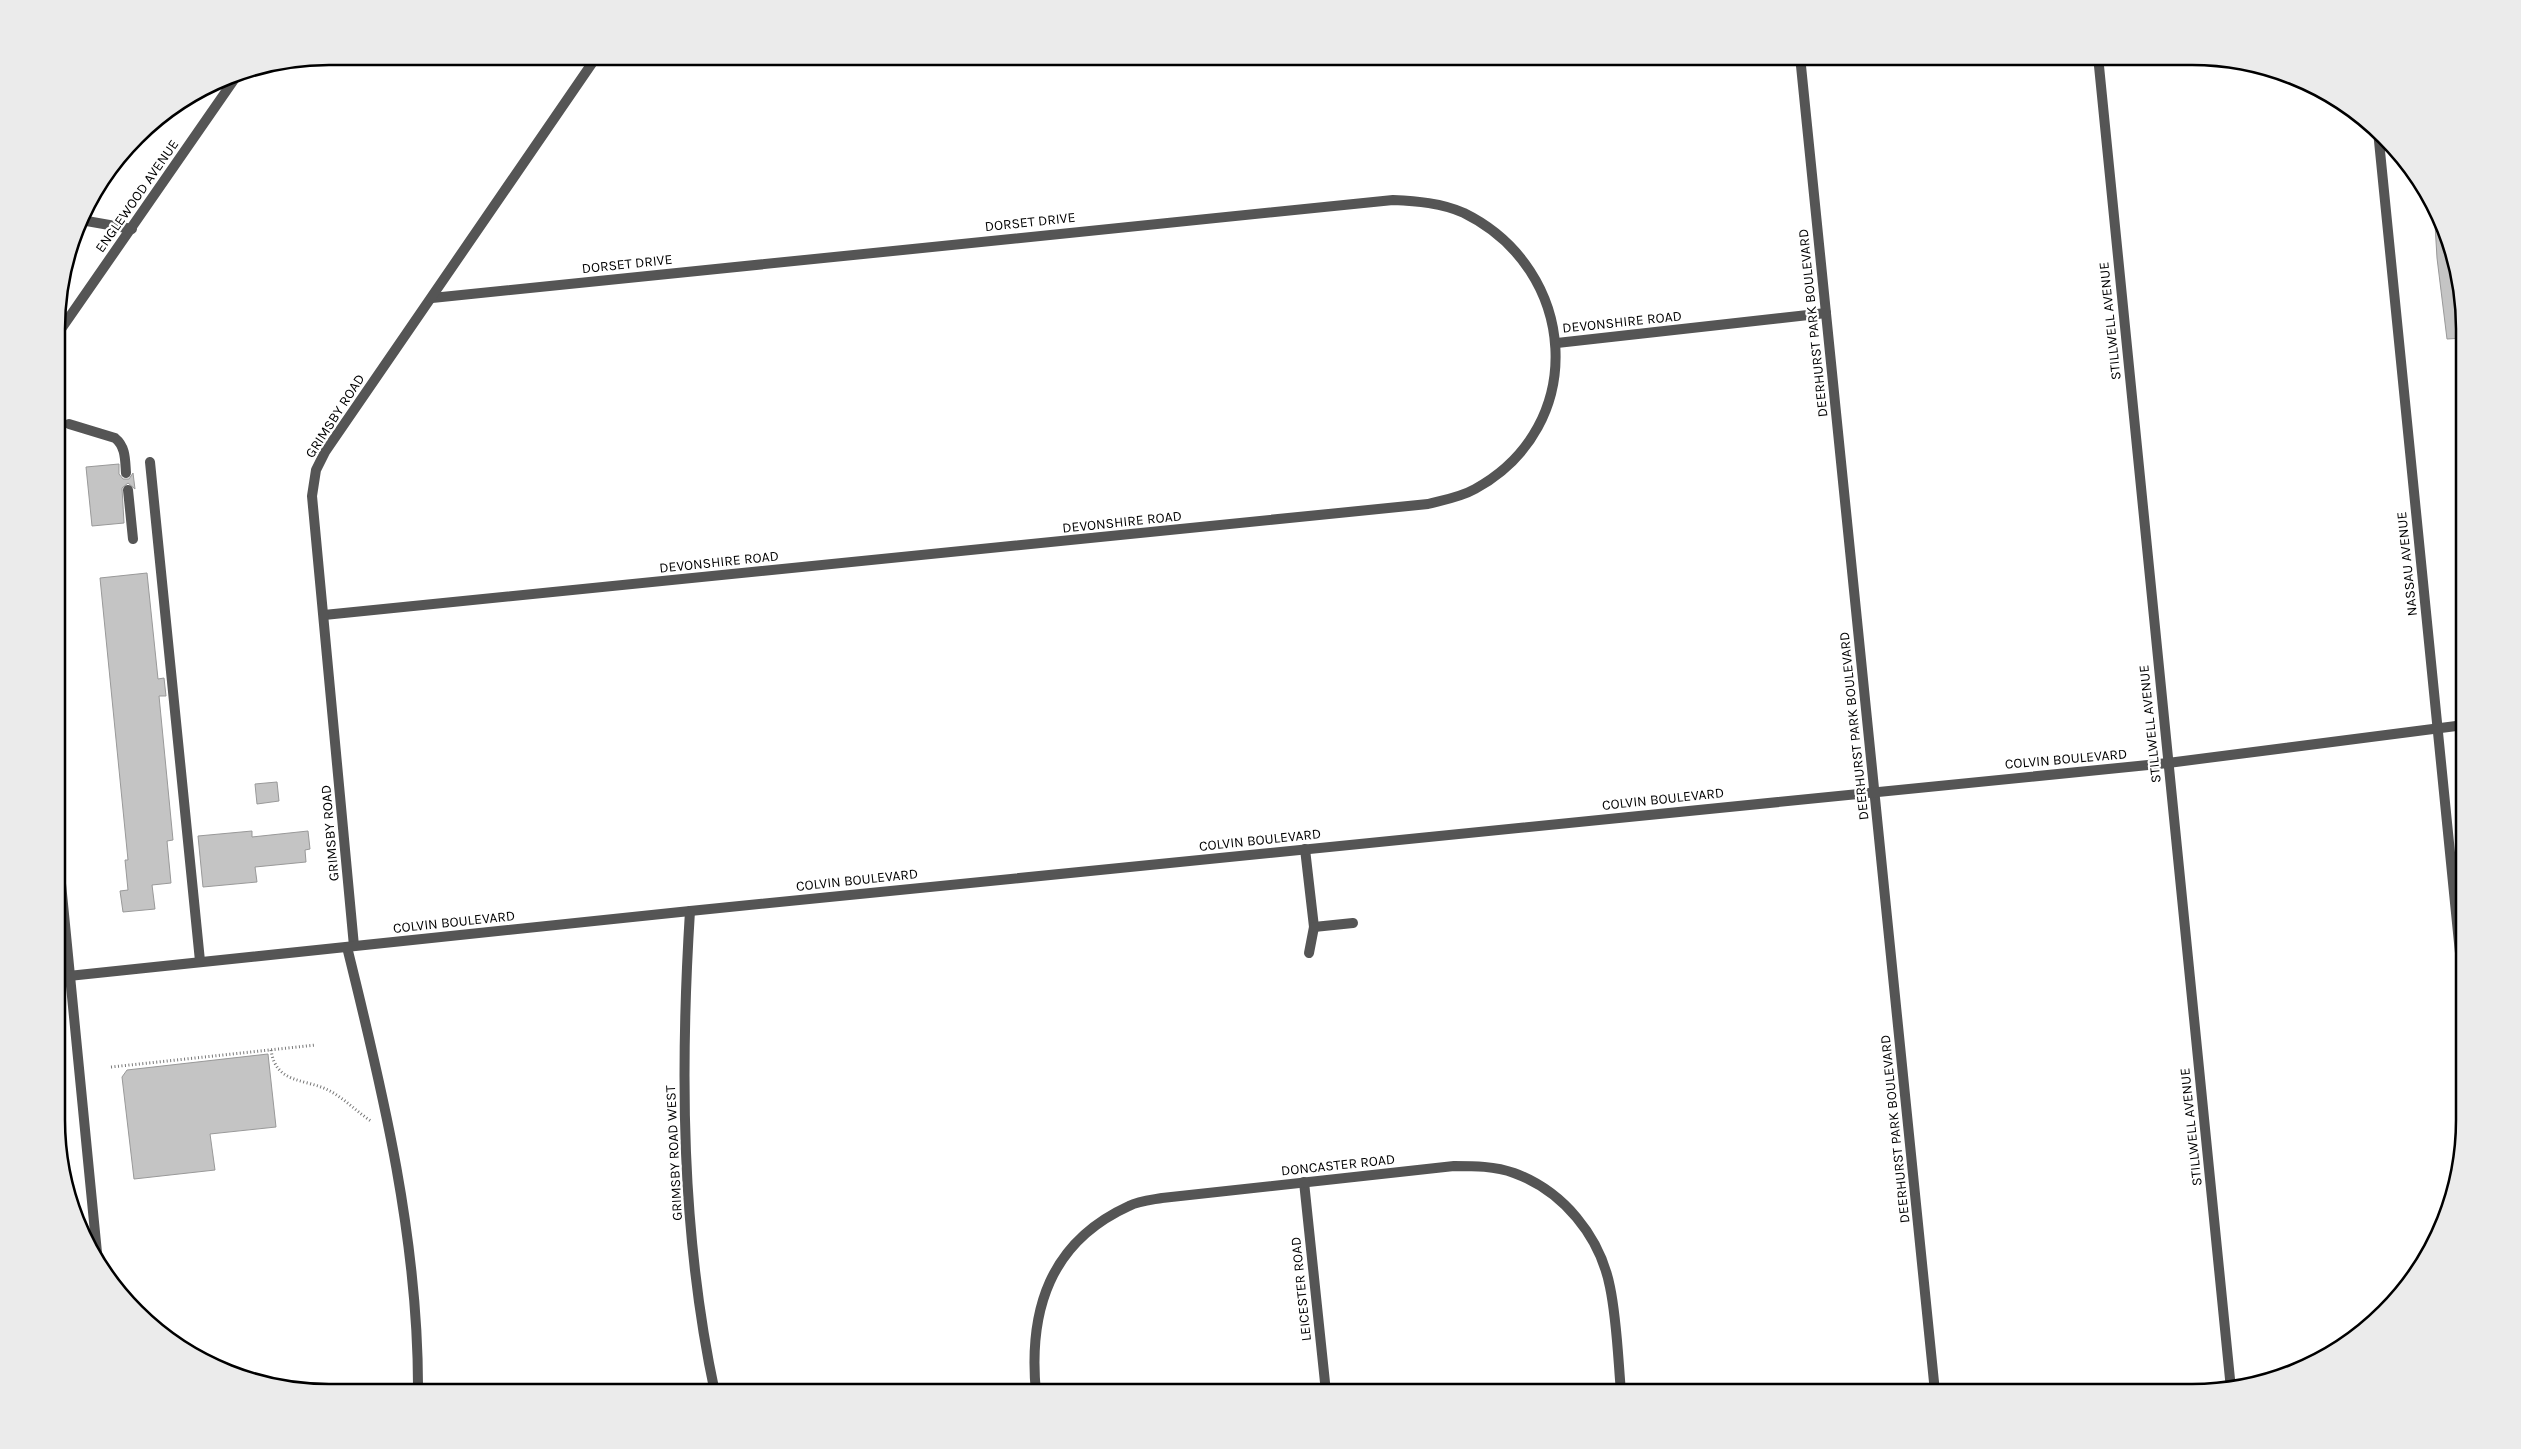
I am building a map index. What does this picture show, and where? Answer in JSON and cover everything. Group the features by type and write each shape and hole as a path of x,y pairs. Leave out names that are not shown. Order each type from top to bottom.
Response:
{"street":[{"name":"GRIMSBY ROAD","path":"351,946 324,615 312,496 316,470 325,452 591,65"},
{"name":"DEERHURST PARK BOULEVARD","path":"1801,65 1934,1384"},
{"name":"STILLWELL AVENUE","path":"2099,65 2230,1381"},
{"name":"ENGLEWOOD AVENUE","path":"65,322 132,229 231,84"},
{"name":"NASSAU AVENUE","path":"2379,142 2456,915"},
{"name":"DORSET DRIVE","path":"432,298 1393,200 1421,201 1463,213 1488,227 1510,246 1528,268 1542,292 1552,317 1557,343"},
{"path":"88,221 132,229"},
{"name":"DEVONSHIRE ROAD","path":"324,615 1428,504 1474,490 1496,476 1515,459 1530,439 1543,416 1552,391 1557,343 1826,313"},
{"path":"69,424 115,438 121,443 124,449 126,473"},
{"path":"150,462 200,961"},
{"path":"128,490 133,539"},
{"name":"COLVIN BOULEVARD","path":"65,976 1874,791 2168,763 2456,726"},
{"path":"1305,849 1314,928 1309,953"},
{"name":"GRIMSBY ROAD WEST","path":"690,911 683,1082 696,1289 703,1338 713,1384"},
{"path":"1314,928 1353,923"},
{"path":"65,928 96,1245"},
{"path":"351,946 380,1081 405,1218 416,1312 418,1384"},
{"name":"DONCASTER ROAD","path":"1036,1384 1034,1346 1039,1313 1050,1282 1065,1253 1077,1239 1097,1223 1130,1205 1162,1198 1304,1182 1454,1166 1484,1166 1512,1172 1535,1182 1557,1197 1576,1216 1592,1238 1603,1262 1610,1287 1620,1384"},
{"name":"LEICESTER ROAD","path":"1304,1182 1325,1384"}],"path":[{"path":"111,1067 316,1045"},
{"path":"271,1050 273,1063 289,1077 331,1092 371,1120"}],"building":[{"path":"2435,226 2451,277 2454,294 2456,338 2447,339"},
{"path":"119,464 119,474 123,479 129,479 133,473 135,489 128,483 122,488 124,523 92,526 86,467"},
{"path":"147,573 158,679 164,678 166,696 159,696 173,840 167,841 171,883 152,885 155,909 123,912 120,891 128,890 125,860 128,860 100,578"},
{"path":"277,782 279,801 257,804 255,784"},
{"path":"252,831 252,837 308,831 310,849 305,850 306,862 255,867 257,882 203,887 198,836"},
{"path":"268,1054 276,1127 210,1134 215,1170 134,1179 122,1077 127,1070"}]}
